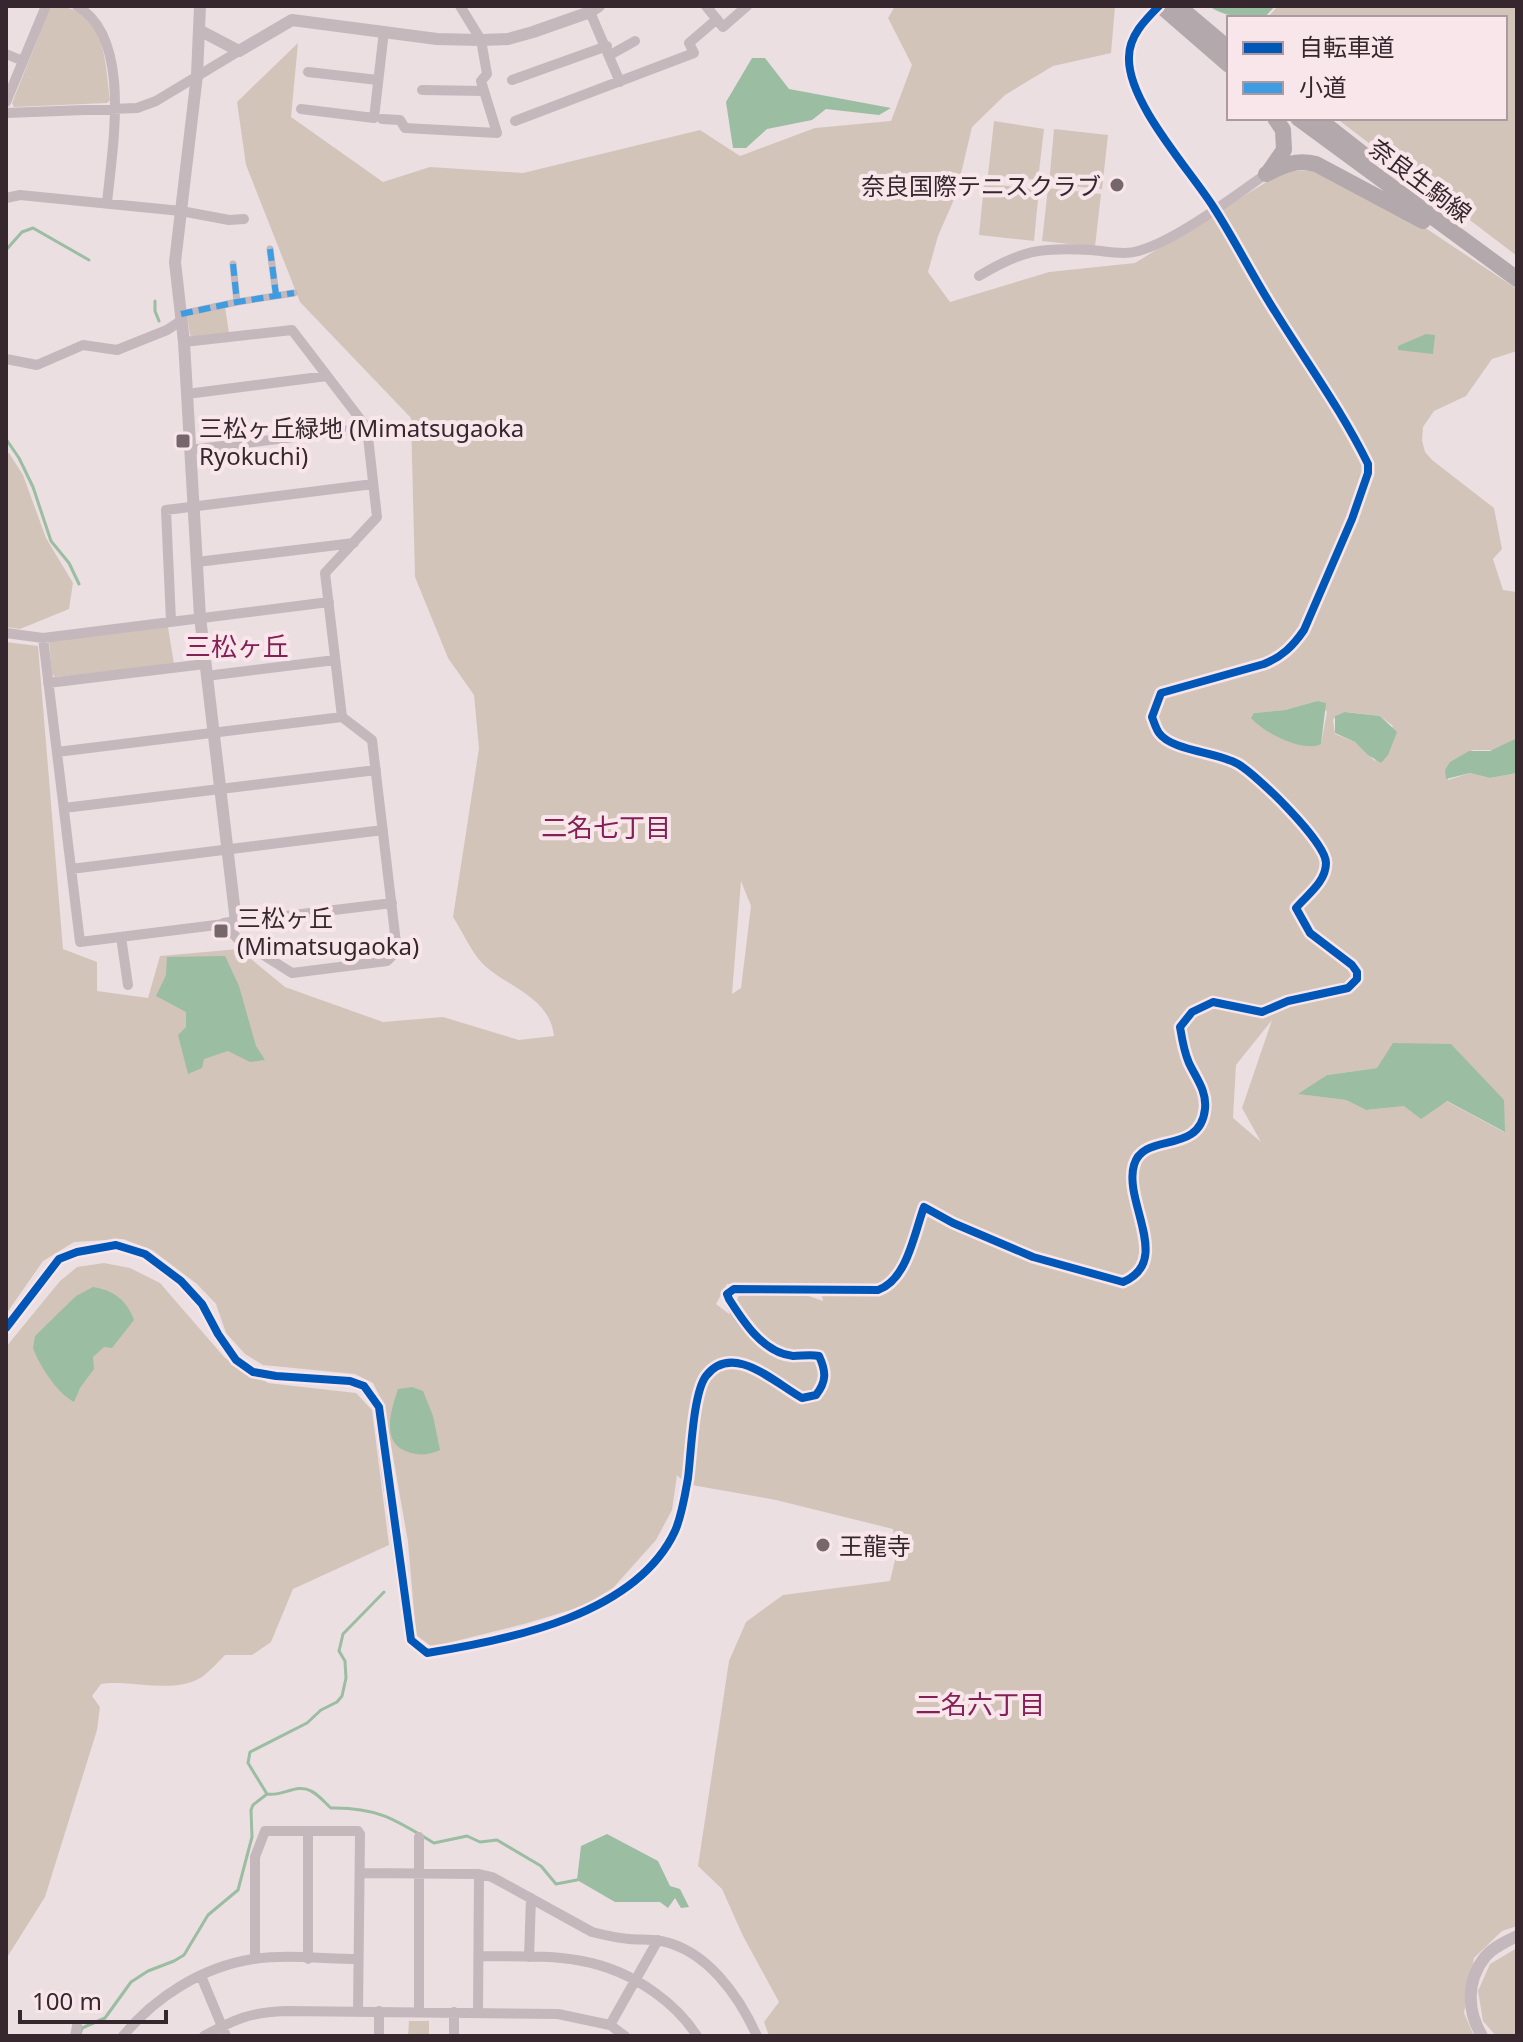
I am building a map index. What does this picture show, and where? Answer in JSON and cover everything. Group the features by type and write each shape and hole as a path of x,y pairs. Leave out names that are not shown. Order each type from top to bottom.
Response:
{"main road":[{"path":"1160,6 1227,63"},
{"path":"1178,6 1227,47"},
{"path":"1266,174 1284,150 1283,130 1276,120"},
{"name":"奈良生駒線","path":"1301,120 1517,279"},
{"name":"奈良生駒線","path":"1319,120 1403,187 1517,268"},
{"path":"1266,174 1289,163 1304,161 1326,166 1363,190 1461,240"}],"street":[{"path":"6,102 46,6"},
{"path":"77,6 93,18 103,32 109,50 115,108 107,203"},
{"path":"57,752 214,733 342,717 372,740 397,951 387,961 292,973 238,939 230,923 228,850 220,789 214,733 200,617 184,342 175,262 197,75 200,6"},
{"path":"382,119 400,120 405,128 497,133 481,81 487,74 481,40 460,6"},
{"path":"515,121 694,53 689,43 713,11 723,27 747,6"},
{"path":"395,1527 411,1640 427,1653 485,1642 599,1607 648,1567 676,1529 688,1478 698,1394 705,1377 729,1363 748,1365 802,1398 816,1395 823,1383 825,1369 819,1356 793,1356 755,1336 748,1330 727,1294 734,1289 811,1291 878,1290 888,1287 903,1264 924,1207 953,1223 1033,1257 1123,1282 1132,1278 1144,1264 1146,1252 1131,1182 1134,1162 1146,1149 1191,1135 1199,1127 1206,1106 1201,1086 1184,1049 1180,1027 1185,1020 1192,1012 1213,1002 1262,1012 1288,1001 1348,988 1357,979 1352,965 1310,933 1296,908 1322,879 1326,862 1322,849 1304,825 1240,765 1214,753 1170,743 1160,734 1152,717 1161,693 1264,664 1277,659 1294,643 1304,630 1352,519 1368,473 1368,464 1337,406 1260,287 1215,210 1149,115 1130,73 1128,56 1132,41 1144,21 1160,6"},
{"path":"6,113 137,108 156,101 292,20 437,39 481,40 508,39 594,9 620,82"},
{"path":"199,30 239,51"},
{"path":"301,109 374,118 384,31"},
{"path":"512,80 635,41"},
{"path":"6,54 23,61"},
{"path":"308,72 378,80"},
{"path":"422,90 484,91"},
{"path":"979,276 1007,259 1037,249 1132,253 1215,210 1266,174"},
{"path":"6,198 20,195 181,211 229,220 244,219"},
{"path":"270,249 276,295"},
{"path":"233,264 237,302"},
{"path":"6,359 37,365 83,345 117,350 167,330 182,317 237,302 294,293"},
{"path":"184,342 292,330 367,428 377,517 325,573 342,717"},
{"path":"187,394 327,376"},
{"path":"190,450 367,428"},
{"path":"171,621 166,510 373,484"},
{"path":"197,562 354,543"},
{"path":"6,633 43,638 329,602"},
{"path":"43,638 80,942 392,903"},
{"path":"48,683 335,660"},
{"path":"64,808 376,770"},
{"path":"71,869 383,830"},
{"path":"121,937 128,985"},
{"path":"6,1328 59,1259 116,1245 134,1249 181,1281 202,1304 236,1360 253,1372 350,1381 364,1386 379,1407 388,1479"},
{"path":"255,1959 255,1857 265,1831 358,1831 358,2011"},
{"path":"308,1831 308,1959"},
{"path":"419,1837 419,2012"},
{"path":"360,1873 479,1874 503,1881 592,1932 632,1940 671,1943 698,1958 723,1981 757,2036"},
{"path":"478,2012 479,1874"},
{"path":"529,1957 531,1898"},
{"path":"1482,2036 1474,2023 1470,2003 1475,1973 1490,1952 1517,1936"},
{"path":"610,2025 658,1940"},
{"path":"479,1956 592,1962 622,1971 673,2006 697,2036"},
{"path":"123,2036 160,1999 226,1966 255,1959 358,1959"},
{"path":"201,1976 224,2031"},
{"path":"204,2036 224,2031 239,2017 259,2012 358,2011 558,2014 610,2025 625,2036"},
{"path":"379,2011 379,2036"},
{"path":"454,2012 454,2036"}],"shaded area":[{"path":"51,6 69,8 82,15 99,37 110,100 107,103 14,107 12,103"},
{"path":"895,6 1115,6 1111,53 1053,66 1005,95 972,127 956,195 938,236 928,272 950,302 1049,272 1135,263 1284,171 1320,171 1427,229 1517,289 1517,351 1492,359 1466,396 1434,411 1423,427 1422,440 1425,452 1432,460 1494,508 1502,549 1493,559 1503,590 1517,592 1517,738 1495,750 1473,750 1450,762 1448,780 1470,773 1490,778 1517,773 1517,1926 1502,1931 1474,1958 1464,2013 1474,2036 769,2036 764,2022 779,2002 743,1936 722,1889 698,1866 729,1661 746,1622 783,1595 890,1581 896,1556 893,1529 776,1500 686,1484 677,1475 672,1510 656,1540 613,1588 584,1606 432,1647 416,1635 408,1542 384,1405 373,1383 355,1374 263,1365 245,1354 226,1333 216,1304 197,1284 152,1250 123,1239 74,1242 43,1261 6,1314 6,642 38,646 63,949 97,962 97,991 148,998 160,956 239,949 285,987 383,1022 443,1017 519,1040 554,1036 545,1012 480,961 453,917 479,748 474,695 448,658 415,577 411,418 300,302 246,165 237,102 298,43 291,117 383,182 430,167 523,173 700,130 740,156 815,128 891,121 912,65 888,18","holes":["1317,701 1327,712 1321,744 1301,744 1283,739 1267,729 1254,713 1285,710","1347,712 1380,716 1393,726 1375,761 1355,742 1335,734 1333,720","741,881 751,906 741,988 732,994","1272,1020 1242,1108 1261,1142 1233,1118 1236,1065","1377,1068 1504,1100 1504,1132 1446,1101 1366,1110 1346,1100 1300,1094 1327,1075","727,1284 745,1285 729,1314 716,1304","783,1287 819,1287 823,1301"]},
{"path":"1209,6 1275,6 1266,16 1236,16"},
{"path":"1278,6 1517,6 1517,256 1339,120 1507,120 1507,16 1269,16"},
{"path":"752,58 765,58 789,89 891,108 879,115 826,109 812,120 767,129 746,148 733,148 726,102"},
{"path":"994,121 1044,129 1038,180 988,175"},
{"path":"1054,129 1108,135 1102,189 1049,184"},
{"path":"984,184 1039,189 1034,241 979,235"},
{"path":"1048,188 1101,194 1095,247 1042,241"},
{"path":"225,307 229,333 190,335 187,316"},
{"path":"1426,334 1435,335 1433,354 1398,350 1398,346"},
{"path":"9,453 23,475 46,538 73,583 69,609 20,629 6,627 6,455"},
{"path":"167,621 174,664 55,677 52,674 49,641"},
{"path":"1317,701 1326,703 1321,744 1304,746 1284,740 1251,718 1254,713 1285,710"},
{"path":"1345,712 1380,716 1397,732 1388,755 1381,763 1355,742 1335,733 1335,716"},
{"path":"1517,738 1517,773 1490,778 1470,773 1446,779 1445,770 1450,762 1469,751 1490,751"},
{"path":"225,956 239,986 256,1046 265,1060 250,1062 228,1051 204,1059 202,1068 188,1074 178,1035 186,1027 186,1012 156,996 166,975 167,957"},
{"path":"1393,1043 1451,1044 1504,1100 1505,1132 1447,1101 1421,1119 1404,1106 1366,1110 1346,1100 1298,1094 1327,1075 1377,1068"},
{"path":"104,1263 130,1268 160,1283 225,1358 268,1383 356,1393 372,1410 389,1545 293,1589 271,1642 252,1655 225,1655 202,1677 179,1685 101,1684 92,1696 100,1707 97,1730 45,1897 6,1959 6,1347 60,1281 77,1267"},
{"path":"93,1287 118,1297 134,1320 112,1348 104,1347 93,1357 94,1369 74,1402 49,1378 33,1348 35,1336 76,1296"},
{"path":"412,1387 423,1391 433,1416 440,1450 436,1452 408,1452 399,1448 391,1434 391,1416 398,1389"},
{"path":"607,1834 658,1861 670,1886 680,1889 689,1907 681,1908 675,1898 668,1908 660,1902 615,1902 577,1880 581,1846"},
{"path":"1517,1948 1517,2036 1496,2036 1483,2021 1478,1991 1490,1964"},
{"path":"409,2021 429,2021 429,2036 408,2036"}],"waterway":[{"path":"6,250 22,232 33,228 89,260"},
{"path":"155,301 159,321"},
{"path":"6,439 33,487 51,541 69,563 79,584"},
{"path":"267,1794 248,1763 250,1752 307,1723 321,1710 337,1702 342,1696 346,1678 345,1661 339,1651 343,1634 384,1592"},
{"path":"80,2034 82,2028 105,2018 131,1982 184,1955 208,1915 238,1890 252,1837 251,1810 267,1794 306,1789 331,1808 386,1816 434,1843 467,1836 480,1842 497,1840 541,1866 556,1884 577,1880"}],"tunnel":[{"path":"388,1479 395,1527"}],"marked path":[{"path":"270,249 276,295"},
{"path":"233,264 237,302"},
{"path":"181,314 294,293"}],"cycle path":[{"path":"6,1328 59,1259 77,1252 116,1245 145,1254 181,1281 202,1304 236,1360 253,1372 350,1381 364,1386 379,1407 411,1640 427,1653 495,1640 567,1619 631,1584 657,1560 680,1518 698,1396 706,1376 717,1366 741,1364 802,1398 816,1395 824,1376 819,1356 782,1354 763,1342 747,1326 729,1299 727,1294 734,1289 878,1290 888,1285 903,1266 924,1207 953,1223 1033,1257 1123,1282 1137,1272 1144,1260 1146,1246 1132,1180 1134,1165 1139,1155 1148,1149 1193,1133 1201,1124 1205,1109 1203,1090 1187,1059 1180,1027 1192,1012 1213,1002 1262,1012 1288,1001 1348,988 1357,979 1352,965 1310,933 1296,908 1319,882 1325,870 1323,853 1315,840 1274,795 1238,764 1174,744 1158,731 1152,717 1161,693 1264,664 1296,641 1304,630 1352,519 1368,473 1368,464 1336,406 1214,208 1162,135 1138,94 1131,75 1130,49 1139,29 1159,6"}],"place":[{"name":"奈良国際テニスクラブ","path":"1117,185"},
{"name":"三松ヶ丘緑地 (Mimatsugaoka Ryokuchi)","path":"183,441"},
{"name":"三松ヶ丘 (Mimatsugaoka)","path":"221,931"},
{"name":"王龍寺","path":"823,1545"}],"district":[{"name":"三松ヶ丘","path":"237,646"},
{"name":"二名七丁目","path":"606,827"},
{"name":"二名六丁目","path":"980,1704"}]}
